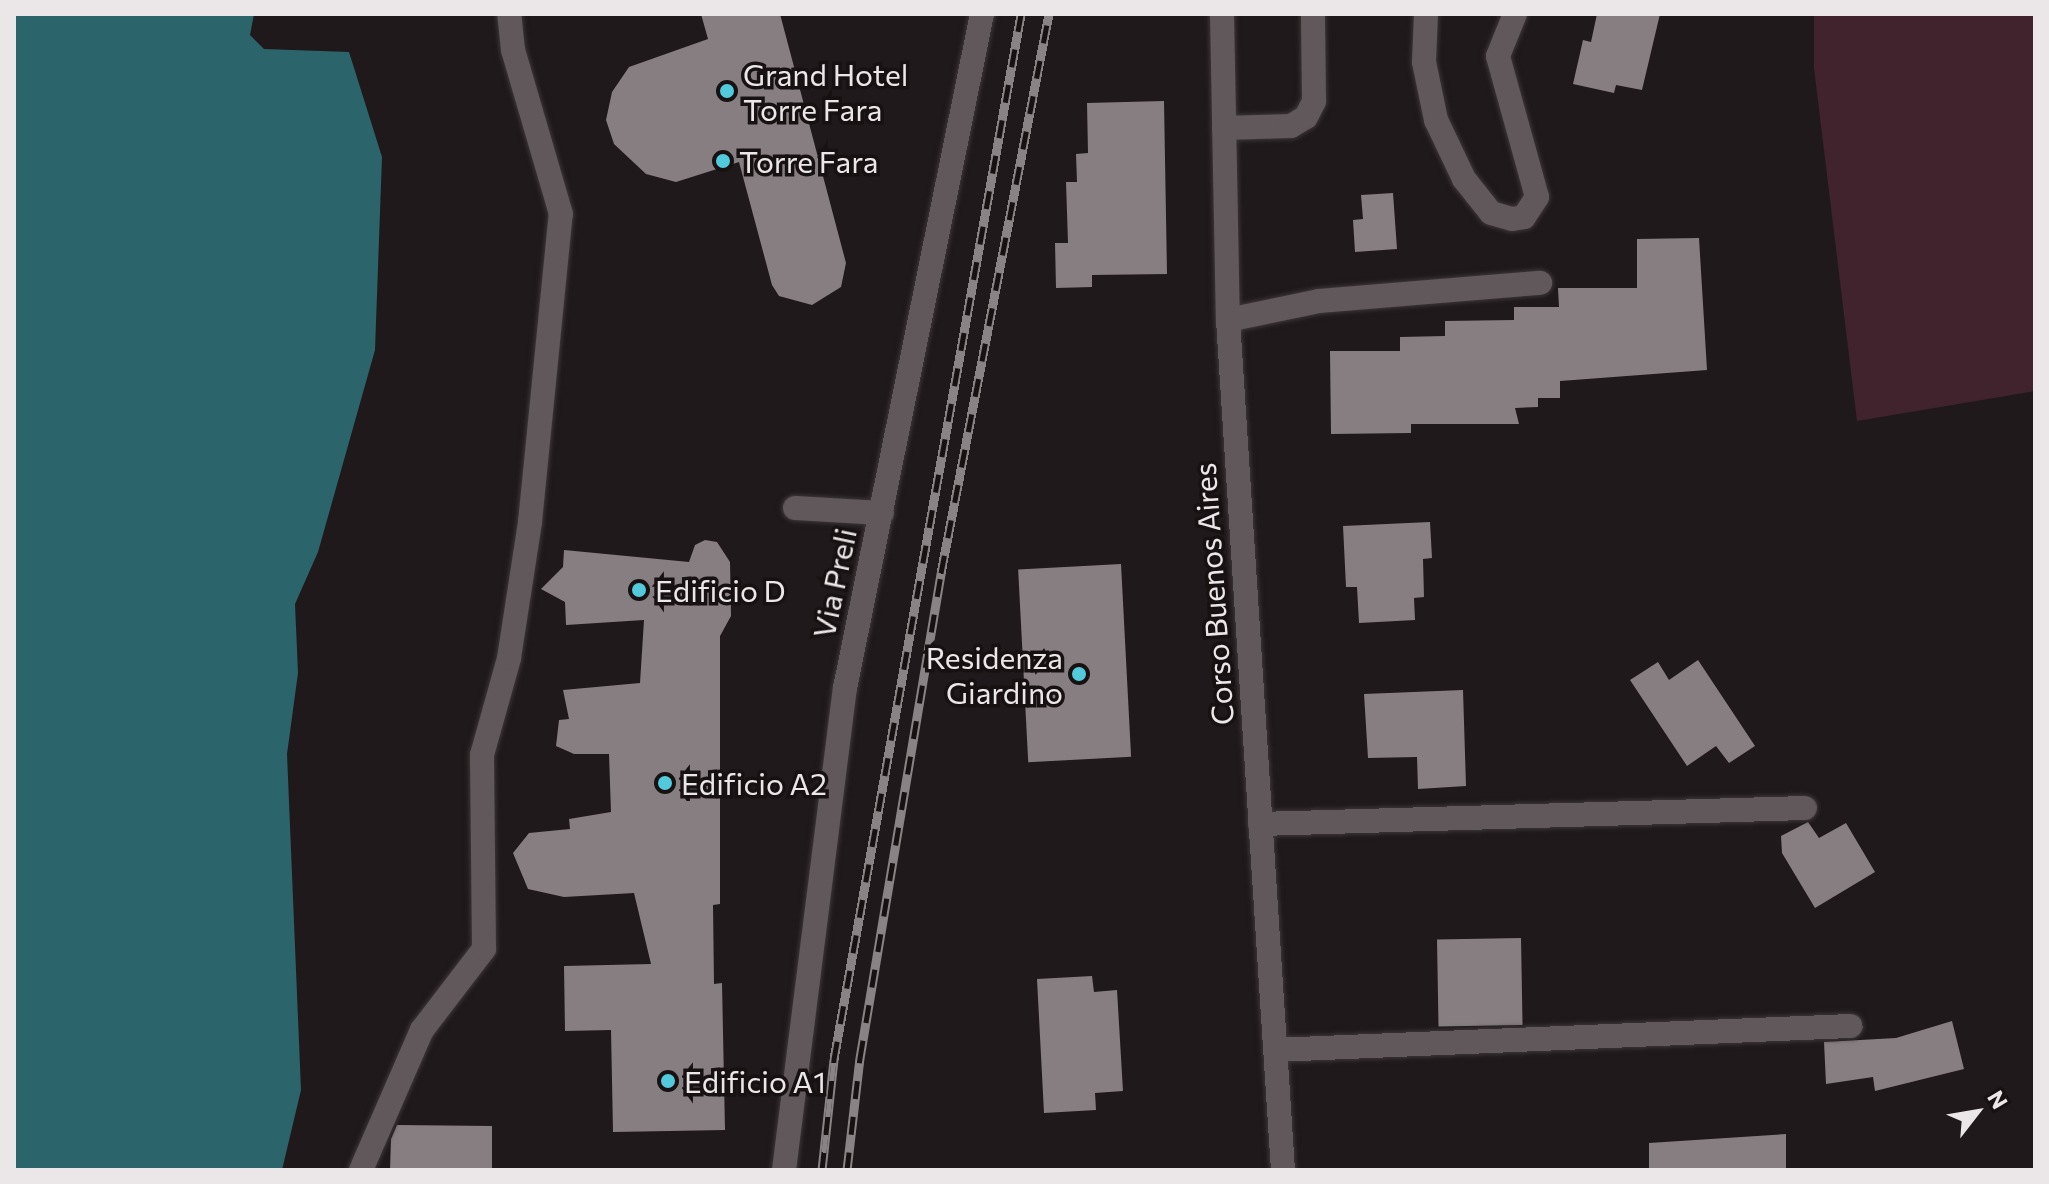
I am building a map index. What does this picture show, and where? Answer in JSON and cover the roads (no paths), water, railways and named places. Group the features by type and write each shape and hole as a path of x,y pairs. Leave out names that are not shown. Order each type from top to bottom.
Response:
{"street":[{"path":"361,1170 422,1030 484,949 482,755 509,658 530,522 561,214 513,50 509,14"},
{"name":"Via Preli","path":"784,1170 845,688 982,14"},
{"name":"Corso Buenos Aires","path":"1222,14 1228,320 1283,1170"},
{"path":"1224,128 1291,126 1306,117 1314,101 1313,14"},
{"path":"1426,14 1424,62 1436,120 1464,179 1491,213 1512,219 1524,217 1537,197 1498,56 1515,14"},
{"path":"1228,320 1319,301 1540,283"},
{"path":"795,508 882,513"},
{"path":"1260,824 1805,808"},
{"path":"1275,1050 1850,1026"}],"water":[{"path":"14,14 254,14 250,35 264,49 349,52 382,157 375,350 318,552 295,604 298,673 287,754 301,1090 282,1170 14,1170"}],"railway":[{"path":"822,1170 834,1059 1021,14"},
{"path":"847,1170 860,1058 941,573 1049,14"}],"place":[{"name":"Grand Hotel Torre Fara","path":"727,91"},
{"name":"Torre Fara","path":"723,161"},
{"name":"Edificio D","path":"639,590"},
{"name":"Residenza Giardino","path":"1079,674"},
{"name":"Edificio A2","path":"665,783"},
{"name":"Edificio A1","path":"668,1081"}]}
